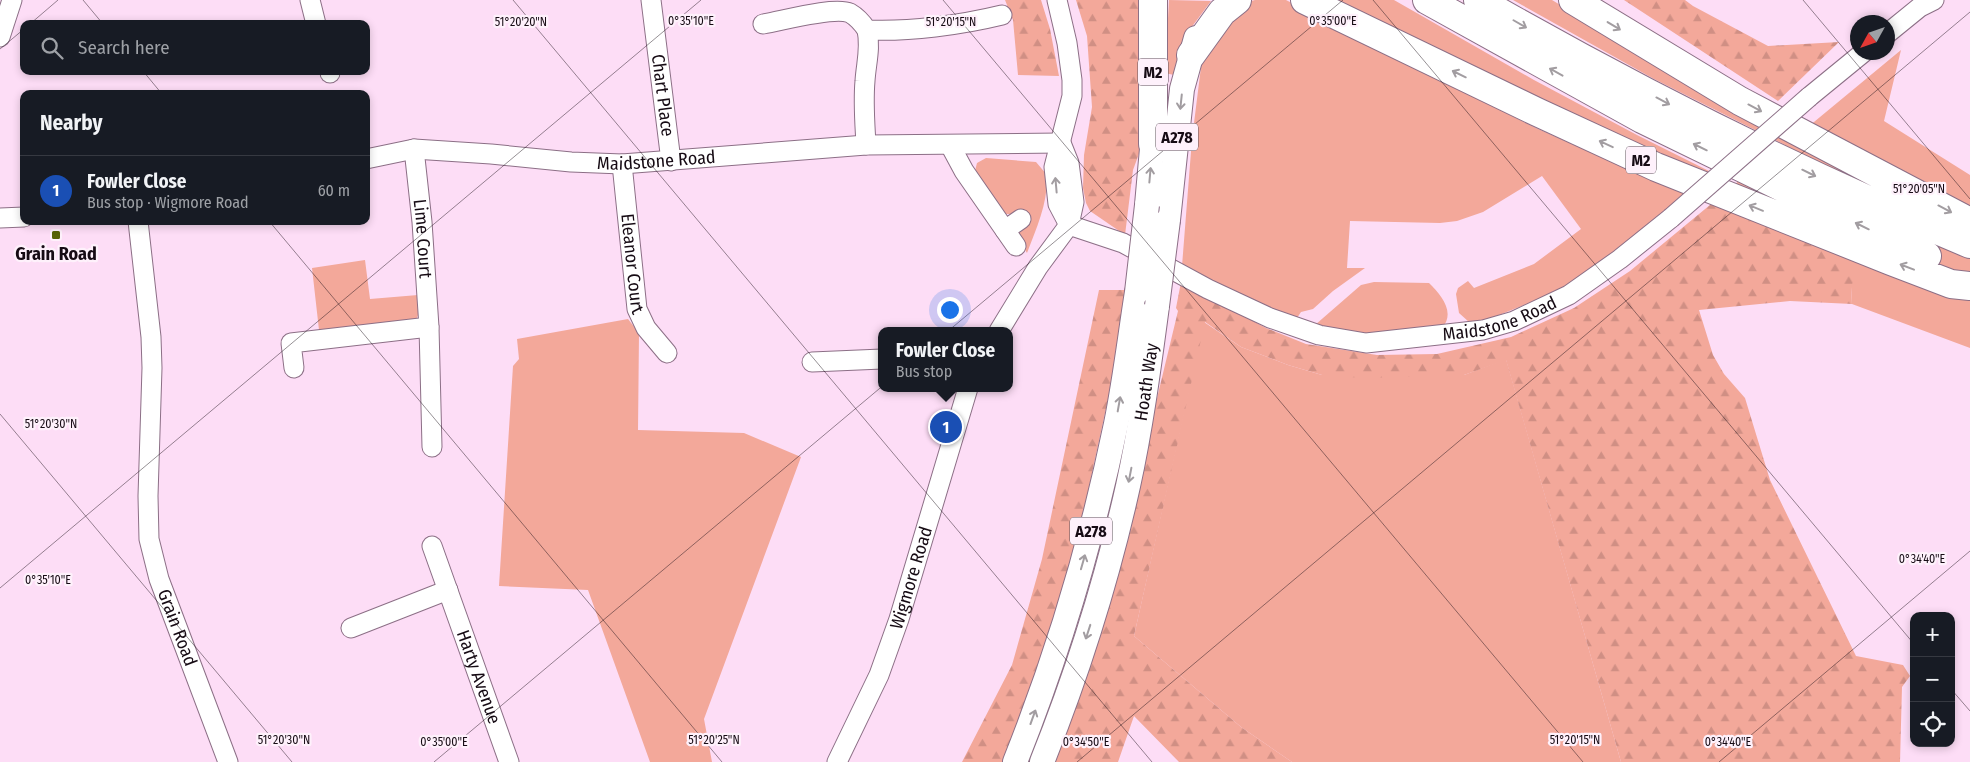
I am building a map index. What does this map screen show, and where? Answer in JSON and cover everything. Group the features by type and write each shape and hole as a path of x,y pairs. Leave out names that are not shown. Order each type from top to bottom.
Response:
{"highway":[{"name":"M2","path":"1152,0 1153,144"},
{"name":"M2","path":"1191,55 1222,12 1237,0"},
{"name":"M2","path":"1427,0 1642,119 1895,242 1970,274"},
{"path":"1478,0 1546,39 1702,121 1878,206 1970,244"},
{"path":"1573,0 1740,100 1970,222"},
{"name":"M2","path":"1313,3 1537,112 1656,167 1780,218 1951,284 1970,286"}],"main road":[{"name":"Hoath Way","path":"1015,762 1055,654 1090,539 1116,422 1137,292 1147,205 1165,20 1164,0"},
{"name":"Hoath Way","path":"1042,762 1078,664 1113,549 1138,432 1157,306 1182,89 1198,31 1222,0"}],"street":[{"path":"0,37 12,0"},
{"path":"310,0 315,20"},
{"name":"Chart Place","path":"651,0 671,161"},
{"path":"1001,327 1038,267 1069,225 1058,204 1054,167 1062,143 1072,96 1068,43 1057,0"},
{"path":"1895,27 1920,7 1934,0"},
{"path":"763,24 826,13 843,12 857,18 867,30 869,55 864,82 866,145"},
{"path":"867,30 887,31 966,23 1002,15"},
{"name":"Maidstone Road","path":"1069,225 1123,243 1208,289 1270,318 1318,335 1366,343 1483,330 1514,321 1569,295 1620,259 1671,218 1808,97 1854,60"},
{"name":"Maidstone Road","path":"370,158 414,149 571,162 622,164 866,145 1062,143"},
{"path":"950,145 964,171 1016,246"},
{"name":"Lime Court","path":"414,149 422,222 429,327 432,447"},
{"name":"Eleanor Court","path":"622,164 637,309 646,328 666,353"},
{"path":"0,218 20,218"},
{"path":"1005,230 1021,219"},
{"name":"Grain Road","path":"138,225 151,337 149,540 159,579 228,762"},
{"path":"294,368 291,343 429,327"},
{"path":"812,362 878,359"},
{"name":"Wigmore Road","path":"837,762 869,696 896,628 967,392"},
{"name":"Harty Avenue","path":"432,546 509,762"},
{"path":"351,628 448,590"}],"green space":[{"path":"1005,0 1041,0 1050,29 1059,76 1018,75 1013,20"},
{"path":"1076,0 1147,0 1140,151 1133,170 1125,235 1090,211 1086,203 1083,188 1084,155 1092,107 1087,36"},
{"path":"1169,0 1211,1 1191,28 1174,75 1165,73"},
{"path":"1255,0 1286,0 1536,128 1685,194 1626,244 1567,288 1484,321 1469,322 1459,313 1456,294 1458,288 1468,281 1474,288 1534,264 1581,229 1542,176 1483,212 1457,221 1440,223 1350,221 1347,268 1365,268 1333,291 1313,309 1301,312 1297,318 1248,301 1182,266 1192,139 1202,59 1244,3"},
{"path":"1327,0 1394,0 1534,80 1637,135 1735,184 1785,145 1654,79 1513,0 1552,0 1703,91 1791,141 1889,60 1895,60 1895,55 1901,50 1884,121 1970,175 1970,348 1852,304 1851,287 1716,200"},
{"path":"1624,0 1685,0 1768,46 1839,42 1778,101"},
{"path":"986,158 1036,162 1047,175 1044,205 1027,253 1018,239 1014,214 1005,214 975,171 977,163"},
{"path":"1716,200 1859,268 1851,287 1852,304 1790,301 1699,310 1713,355 1724,374 1745,398 1770,480 1856,656 1903,665 1910,676 1902,687 1900,762 1621,762 1506,360 1464,375 1363,378 1322,375 1288,365 1241,347 1205,322 1134,636 1241,727 1292,762 1179,762 1134,716 1118,762 1052,762 1100,635 1178,311 1176,308 1181,282 1266,328 1306,344 1377,355 1437,354 1511,337 1574,308 1630,271"},
{"path":"365,260 370,299 418,295 419,312 417,318 415,321 319,330 312,268"},
{"path":"1374,282 1429,283 1445,304 1448,316 1446,322 1442,328 1372,334 1315,325 1361,285"},
{"path":"1099,290 1125,290 1109,395 1087,496 1060,605 1004,762 962,762 1012,665 1042,559"},
{"path":"628,319 639,333 638,430 744,433 801,457 704,719 712,762 650,762 588,590 499,586 513,366 519,359 517,339"},
{"path":"1204,322 1241,347 1288,365 1322,375 1464,375 1506,359 1621,762 1292,762 1241,727 1134,636"}],"place":[{"name":"Grain Road","path":"56,235"},
{"name":"Fowler Close","path":"946,427"}]}
